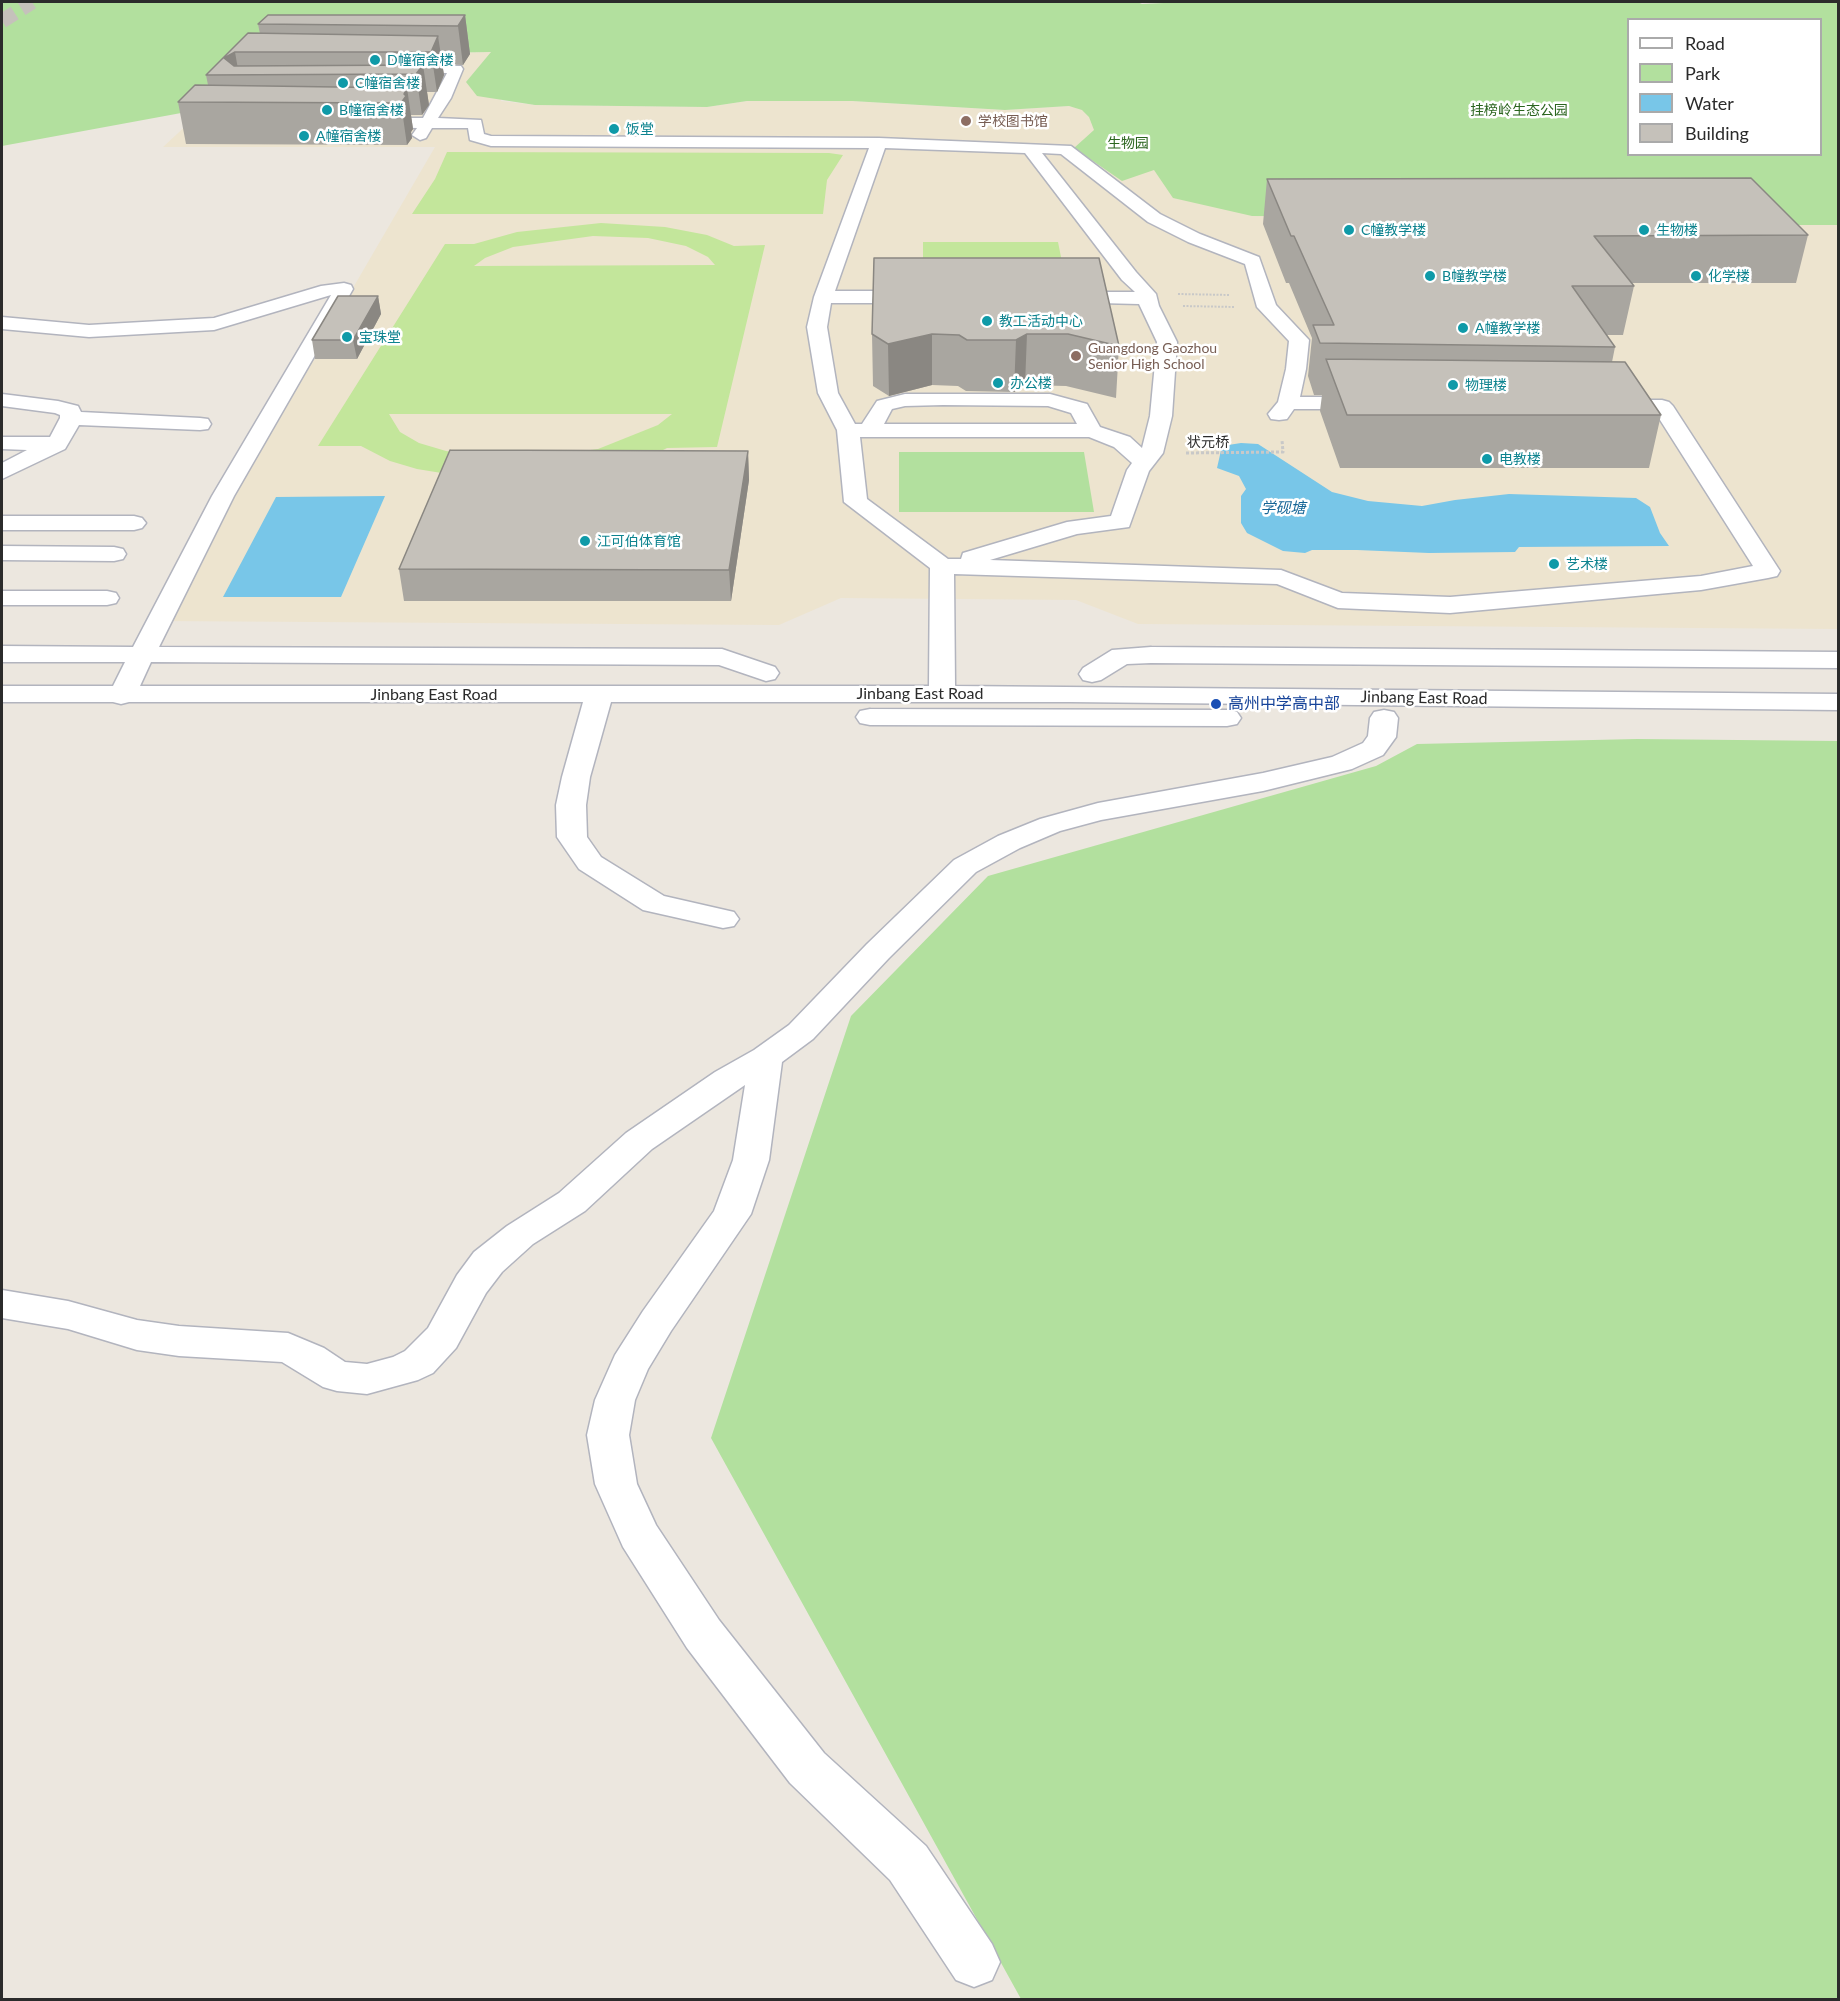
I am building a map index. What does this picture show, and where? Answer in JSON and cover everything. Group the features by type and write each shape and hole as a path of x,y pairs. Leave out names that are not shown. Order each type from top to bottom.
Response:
{"street":[{"path":"387,69 456,69 444,98 423,129"},
{"path":"420,98 444,98"},
{"path":"355,123 423,129 476,123 476,136 491,141 879,143 1065,149 1154,218 1194,238 1253,261 1265,301 1299,340 1296,369 1284,408 1393,404"},
{"path":"879,143 823,297 818,327 828,393 858,430 856,502 942,567 1281,577 1338,600 1450,605 1701,583 1768,571 1662,406 1592,405"},
{"path":"942,567 1075,527 1121,522 1138,470 1148,458 1161,416 1167,342 1148,299 1029,147"},
{"path":"2,323 89,331 214,324 328,290 344,289 223,496 131,675"},
{"path":"823,297 931,297"},
{"path":"1045,297 1148,299"},
{"path":"858,430 884,405 905,400 943,399 1050,400 1079,409 1092,431"},
{"path":"2,400 58,407 70,411 71,418 69,427 57,444 2,471"},
{"path":"71,418 200,424"},
{"path":"858,430 1092,431 1122,442 1148,458"},
{"path":"2,443 57,444"},
{"path":"2,523 134,523"},
{"path":"4,558 114,554"},
{"path":"942,567 944,599 942,684"},
{"path":"2,598 107,598"},
{"path":"2,654 131,675 455,655 722,657 766,674"},
{"path":"1092,674 1121,656 1151,655 1839,660"},
{"name":"Jinbang East Road","path":"2,672 500,685 596,705 1092,674 1522,698 1839,679"},
{"name":"Jinbang East Road","path":"131,675 147,705 500,685 766,674 942,684 1522,698 1839,702"},
{"name":"Jinbang East Road","path":"2,694 131,675"},
{"path":"2,713 147,705 596,705 1384,718 1522,698 1839,720"},
{"path":"596,705 576,777 571,805 572,837 590,863 654,903 723,919"},
{"path":"2,1304 68,1315 137,1335 179,1341 288,1348 337,1376 367,1379 404,1370 419,1362 442,1338 471,1285 488,1262 520,1235 572,1202 639,1141 727,1080 766,1058 801,1032 878,951 965,866 1000,847 1050,825 1098,812 1263,782 1342,763 1373,749 1382,737 1384,718"},
{"path":"766,1058 751,1160 732,1214 657,1321 629,1366 615,1400 608,1436 616,1484 638,1534 703,1634 807,1768 908,1863 974,1962"}],"path":[{"path":"1148,299 1265,301"},
{"path":"1148,299 1265,301"},
{"name":"状元桥","path":"1148,458 1283,452 1282,444"}],"shaded area":[{"name":"Guangdong Gaozhou Senior High School","path":"492,52 501,101 536,105 707,107 747,101 852,101 1005,110 1069,106 1746,219 1791,225 1838,225 1838,629 1138,624 1076,600 841,598 779,625 159,621 435,147 163,147 233,82 431,53"}],"green space":[{"name":"挂榜岭生态公园","path":"2,2 1137,2 1142,4 1185,2 1838,2 1838,225 1791,225 1746,219 1252,216 1173,198 1154,170 1122,181 1074,148 1094,130 1089,117 1082,110 1069,106 1005,110 852,101 747,101 707,107 535,105 477,96 466,82 491,52 431,53 224,87 192,111 2,146"},
{"path":"447,152 829,153 843,155 827,180 823,214 412,214 435,179"},
{"path":"601,223 665,227 707,235 734,246 765,245 717,447 667,448 651,456 460,476 417,469 390,461 361,446 318,446 445,244 474,244 517,232","holes":["593,236 648,238 686,246 708,257 715,265 474,266 485,258 513,247","389,414 672,414 658,425 598,449 553,455 476,456 419,443 400,432"]},
{"path":"923,242 1058,242 1067,287 923,288"},
{"path":"899,452 1084,452 1094,512 899,512"},
{"path":"1637,739 1838,741 1838,1999 1021,1999 711,1438 851,1016 988,876 1376,766 1417,744"}],"water":[{"name":"学砚塘","path":"1241,443 1258,444 1332,492 1368,501 1422,506 1509,494 1636,498 1650,507 1660,533 1669,546 1519,547 1515,552 1429,553 1312,550 1305,553 1283,551 1247,533 1241,523 1241,496 1246,489 1239,476 1217,468 1222,446"},
{"path":"385,496 341,597 223,597 276,497"}],"building":[{"path":"268,15 465,15 458,26 258,24"},
{"path":"248,33 438,36 431,52 235,52 224,58 234,66 423,65 416,74 206,75"},
{"path":"195,85 407,88 404,94 406,96 401,103 178,102"},
{"path":"1751,178 1808,235 1594,236 1634,286 1572,286 1615,347 1320,343 1313,325 1334,325 1294,236 1291,236 1267,179"},
{"path":"874,258 1099,258 1119,346 1068,334 1027,334 1016,340 967,340 959,335 932,334 888,344 872,334"},
{"path":"338,296 378,296 353,340 312,340"},
{"path":"1326,359 1625,362 1661,415 1347,415"},
{"name":"江可伯体育馆","path":"450,450 748,451 729,570 399,569"}],"tunnel":[{"path":"2,21 32,2"}],"place":[{"name":"D幢宿舍楼","path":"375,60"},
{"name":"C幢宿舍楼","path":"343,83"},
{"name":"B幢宿舍楼","path":"327,110"},
{"name":"学校图书馆","path":"966,121"},
{"name":"饭堂","path":"614,129"},
{"name":"A幢宿舍楼","path":"304,136"},
{"name":"C幢教学楼","path":"1349,230"},
{"name":"生物楼","path":"1644,230"},
{"name":"B幢教学楼","path":"1430,276"},
{"name":"化学楼","path":"1696,276"},
{"name":"教工活动中心","path":"987,321"},
{"name":"A幢教学楼","path":"1463,328"},
{"name":"宝珠堂","path":"347,337"},
{"name":"Guangdong Gaozhou Senior High School","path":"1076,356"},
{"name":"办公楼","path":"998,383"},
{"name":"物理楼","path":"1453,385"},
{"name":"电教楼","path":"1487,459"},
{"name":"江可伯体育馆","path":"585,541"},
{"name":"艺术楼","path":"1554,564"},
{"name":"高州中学高中部","path":"1216,704"}],"park label":[{"name":"生物园","path":"1128,143"}]}
